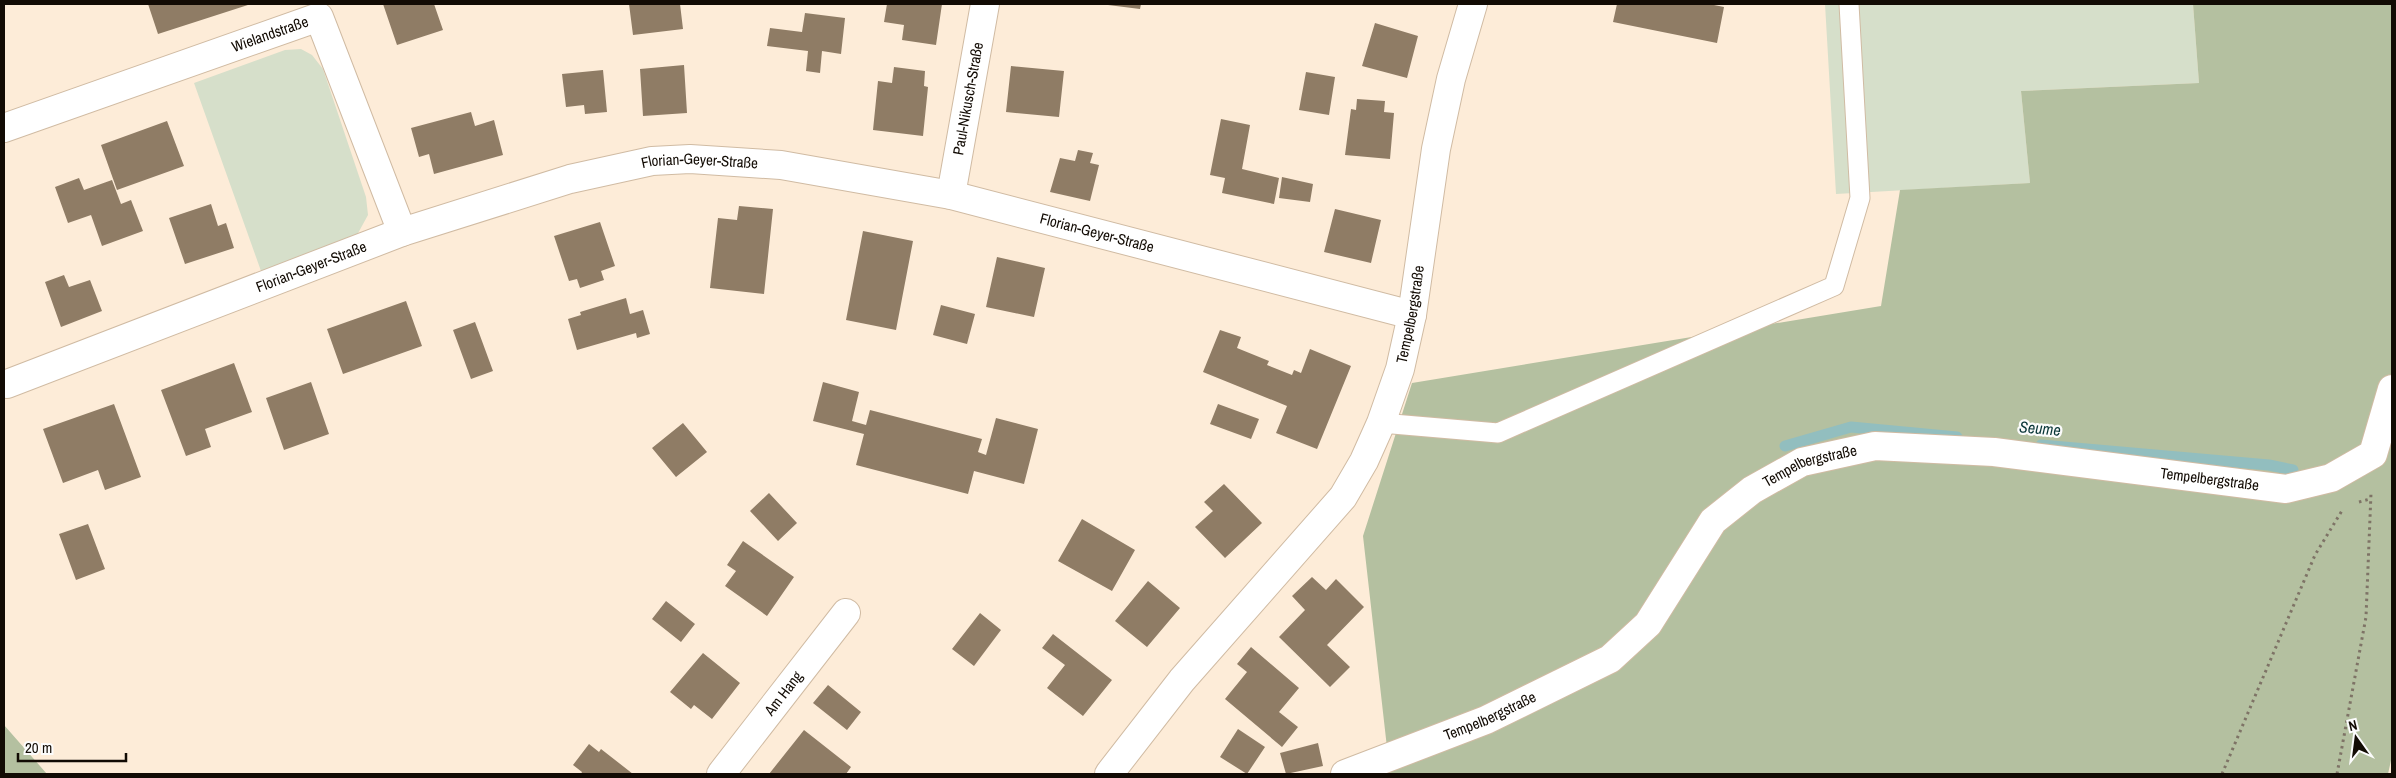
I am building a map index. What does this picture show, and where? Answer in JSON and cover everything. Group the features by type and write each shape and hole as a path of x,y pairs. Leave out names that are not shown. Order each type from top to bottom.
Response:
{"street":[{"name":"Paul-Nikusch-Straße","path":"951,195 985,4"},
{"name":"Tempelbergstraße","path":"1111,774 1182,680 1343,497 1364,461 1381,423 1400,369 1412,315 1436,149 1451,79 1473,4"},
{"name":"Wielandstraße","path":"4,128 316,10 402,232"},
{"name":"Florian-Geyer-Straße","path":"7,384 402,232 570,179 652,161 708,159 781,165 951,195 1412,315"},
{"path":"2373,454 2392,389"},
{"name":"Tempelbergstraße","path":"1346,774 1400,764 1610,659 1648,624 1713,520 1752,490 1802,462 1875,446 1994,452 2286,490 2331,478 2373,454"},
{"name":"Am Hang","path":"721,774 846,613"}],"lane":[{"path":"1381,423 1498,433 1834,286 1860,198 1849,4"}],"path":[{"path":"2337,774 2366,617 2373,454"},
{"path":"2354,503 2370,499"},
{"path":"2222,774 2315,555 2346,505"}],"green space":[{"path":"1825,4 2193,4 2199,83 2021,91 2030,183 1836,194"},
{"path":"2193,4 2392,4 2392,756 2388,774 1390,774 1363,536 1412,383 1881,306 1900,190 2030,183 2021,91 2199,83"},
{"path":"301,49 312,55 323,69 366,197 368,215 357,235 261,271 194,83 285,50"},
{"path":"4,725 47,774 4,774"}],"building":[{"path":"148,4 251,4 158,34"},
{"path":"383,4 434,4 443,30 397,45"},
{"path":"629,4 680,4 683,29 633,35"},
{"path":"887,4 942,4 936,45 902,40 904,25 884,22"},
{"path":"1100,4 1141,4 1140,9"},
{"path":"1617,4 1709,4 1724,7 1717,43 1613,22"},
{"path":"805,13 845,18 841,54 822,51 820,73 806,71 808,51 767,46 770,28 802,32"},
{"path":"1375,23 1418,36 1407,78 1362,66"},
{"path":"684,65 687,113 643,116 640,69"},
{"path":"1011,66 1064,71 1059,117 1006,112"},
{"path":"894,67 925,71 924,86 928,87 923,136 873,130 878,81 892,83"},
{"path":"603,70 607,112 585,114 584,105 566,107 562,74"},
{"path":"1306,72 1335,77 1329,115 1299,110"},
{"path":"1357,99 1385,101 1384,112 1394,113 1390,159 1345,155 1351,109 1356,110"},
{"path":"471,112 475,126 494,120 503,155 434,174 429,154 419,157 411,128"},
{"path":"1221,119 1250,125 1242,169 1279,178 1274,204 1222,193 1225,178 1210,175"},
{"path":"167,121 184,166 117,190 101,145"},
{"path":"1078,150 1093,153 1090,163 1099,165 1090,201 1050,192 1060,158 1075,161"},
{"path":"1282,177 1313,184 1310,202 1279,198"},
{"path":"79,178 84,190 112,180 121,204 131,200 143,231 102,246 91,215 68,223 55,187"},
{"path":"211,204 218,226 226,223 234,248 185,264 169,218"},
{"path":"739,206 773,209 764,294 710,288 718,218 737,220"},
{"path":"1335,209 1381,220 1371,263 1324,252"},
{"path":"600,222 615,266 601,271 604,280 580,288 577,279 569,281 554,236"},
{"path":"863,231 913,241 896,330 846,320"},
{"path":"997,257 1045,268 1034,317 986,307"},
{"path":"64,275 69,287 90,280 102,311 61,327 45,282"},
{"path":"626,298 630,314 643,310 650,334 637,338 636,333 577,350 568,319 581,315 580,312"},
{"path":"406,301 422,346 343,374 327,329"},
{"path":"941,305 975,314 967,344 933,335"},
{"path":"475,322 493,371 471,379 453,330"},
{"path":"1220,330 1241,337 1237,348 1269,361 1267,365 1292,375 1294,370 1301,373 1310,349 1351,366 1317,449 1276,433 1287,406 1203,372"},
{"path":"234,363 252,412 205,429 211,447 186,456 161,390"},
{"path":"311,382 329,434 284,450 266,398"},
{"path":"823,382 859,392 852,421 866,425 870,410 982,439 978,452 986,455 996,418 1038,429 1024,484 974,471 968,494 856,465 864,434 813,421"},
{"path":"114,404 141,477 105,490 98,470 63,483 43,429"},
{"path":"1218,404 1259,419 1251,439 1210,424"},
{"path":"683,423 707,452 676,477 652,448"},
{"path":"1224,484 1262,523 1225,558 1195,527 1213,511 1204,502"},
{"path":"769,493 797,523 778,541 750,511"},
{"path":"1082,519 1135,550 1112,591 1058,561"},
{"path":"88,524 105,569 76,580 59,534"},
{"path":"743,541 794,577 767,616 725,586 736,571 727,565"},
{"path":"1312,577 1326,590 1336,579 1364,607 1327,645 1350,667 1330,687 1279,637 1305,610 1292,596"},
{"path":"1148,581 1180,608 1147,647 1115,621"},
{"path":"666,601 695,624 681,642 652,619"},
{"path":"980,613 1001,630 974,666 952,649"},
{"path":"1053,634 1112,680 1083,716 1047,688 1065,665 1042,648"},
{"path":"1251,647 1299,688 1279,712 1298,727 1282,747 1225,699 1247,672 1237,664"},
{"path":"703,653 740,683 712,719 694,705 691,709 670,692"},
{"path":"828,685 861,712 847,730 813,703"},
{"path":"1238,729 1265,747 1247,774 1220,757"},
{"path":"804,730 851,767 846,774 769,774"},
{"path":"1318,743 1323,766 1286,774 1280,753"},
{"path":"589,744 599,752 601,749 633,774 581,774 582,772 573,765"}],"waterway":[{"name":"Seume","path":"1785,446 1851,427 1957,437"},
{"name":"Seume","path":"2041,445 2269,465 2293,470"}]}
